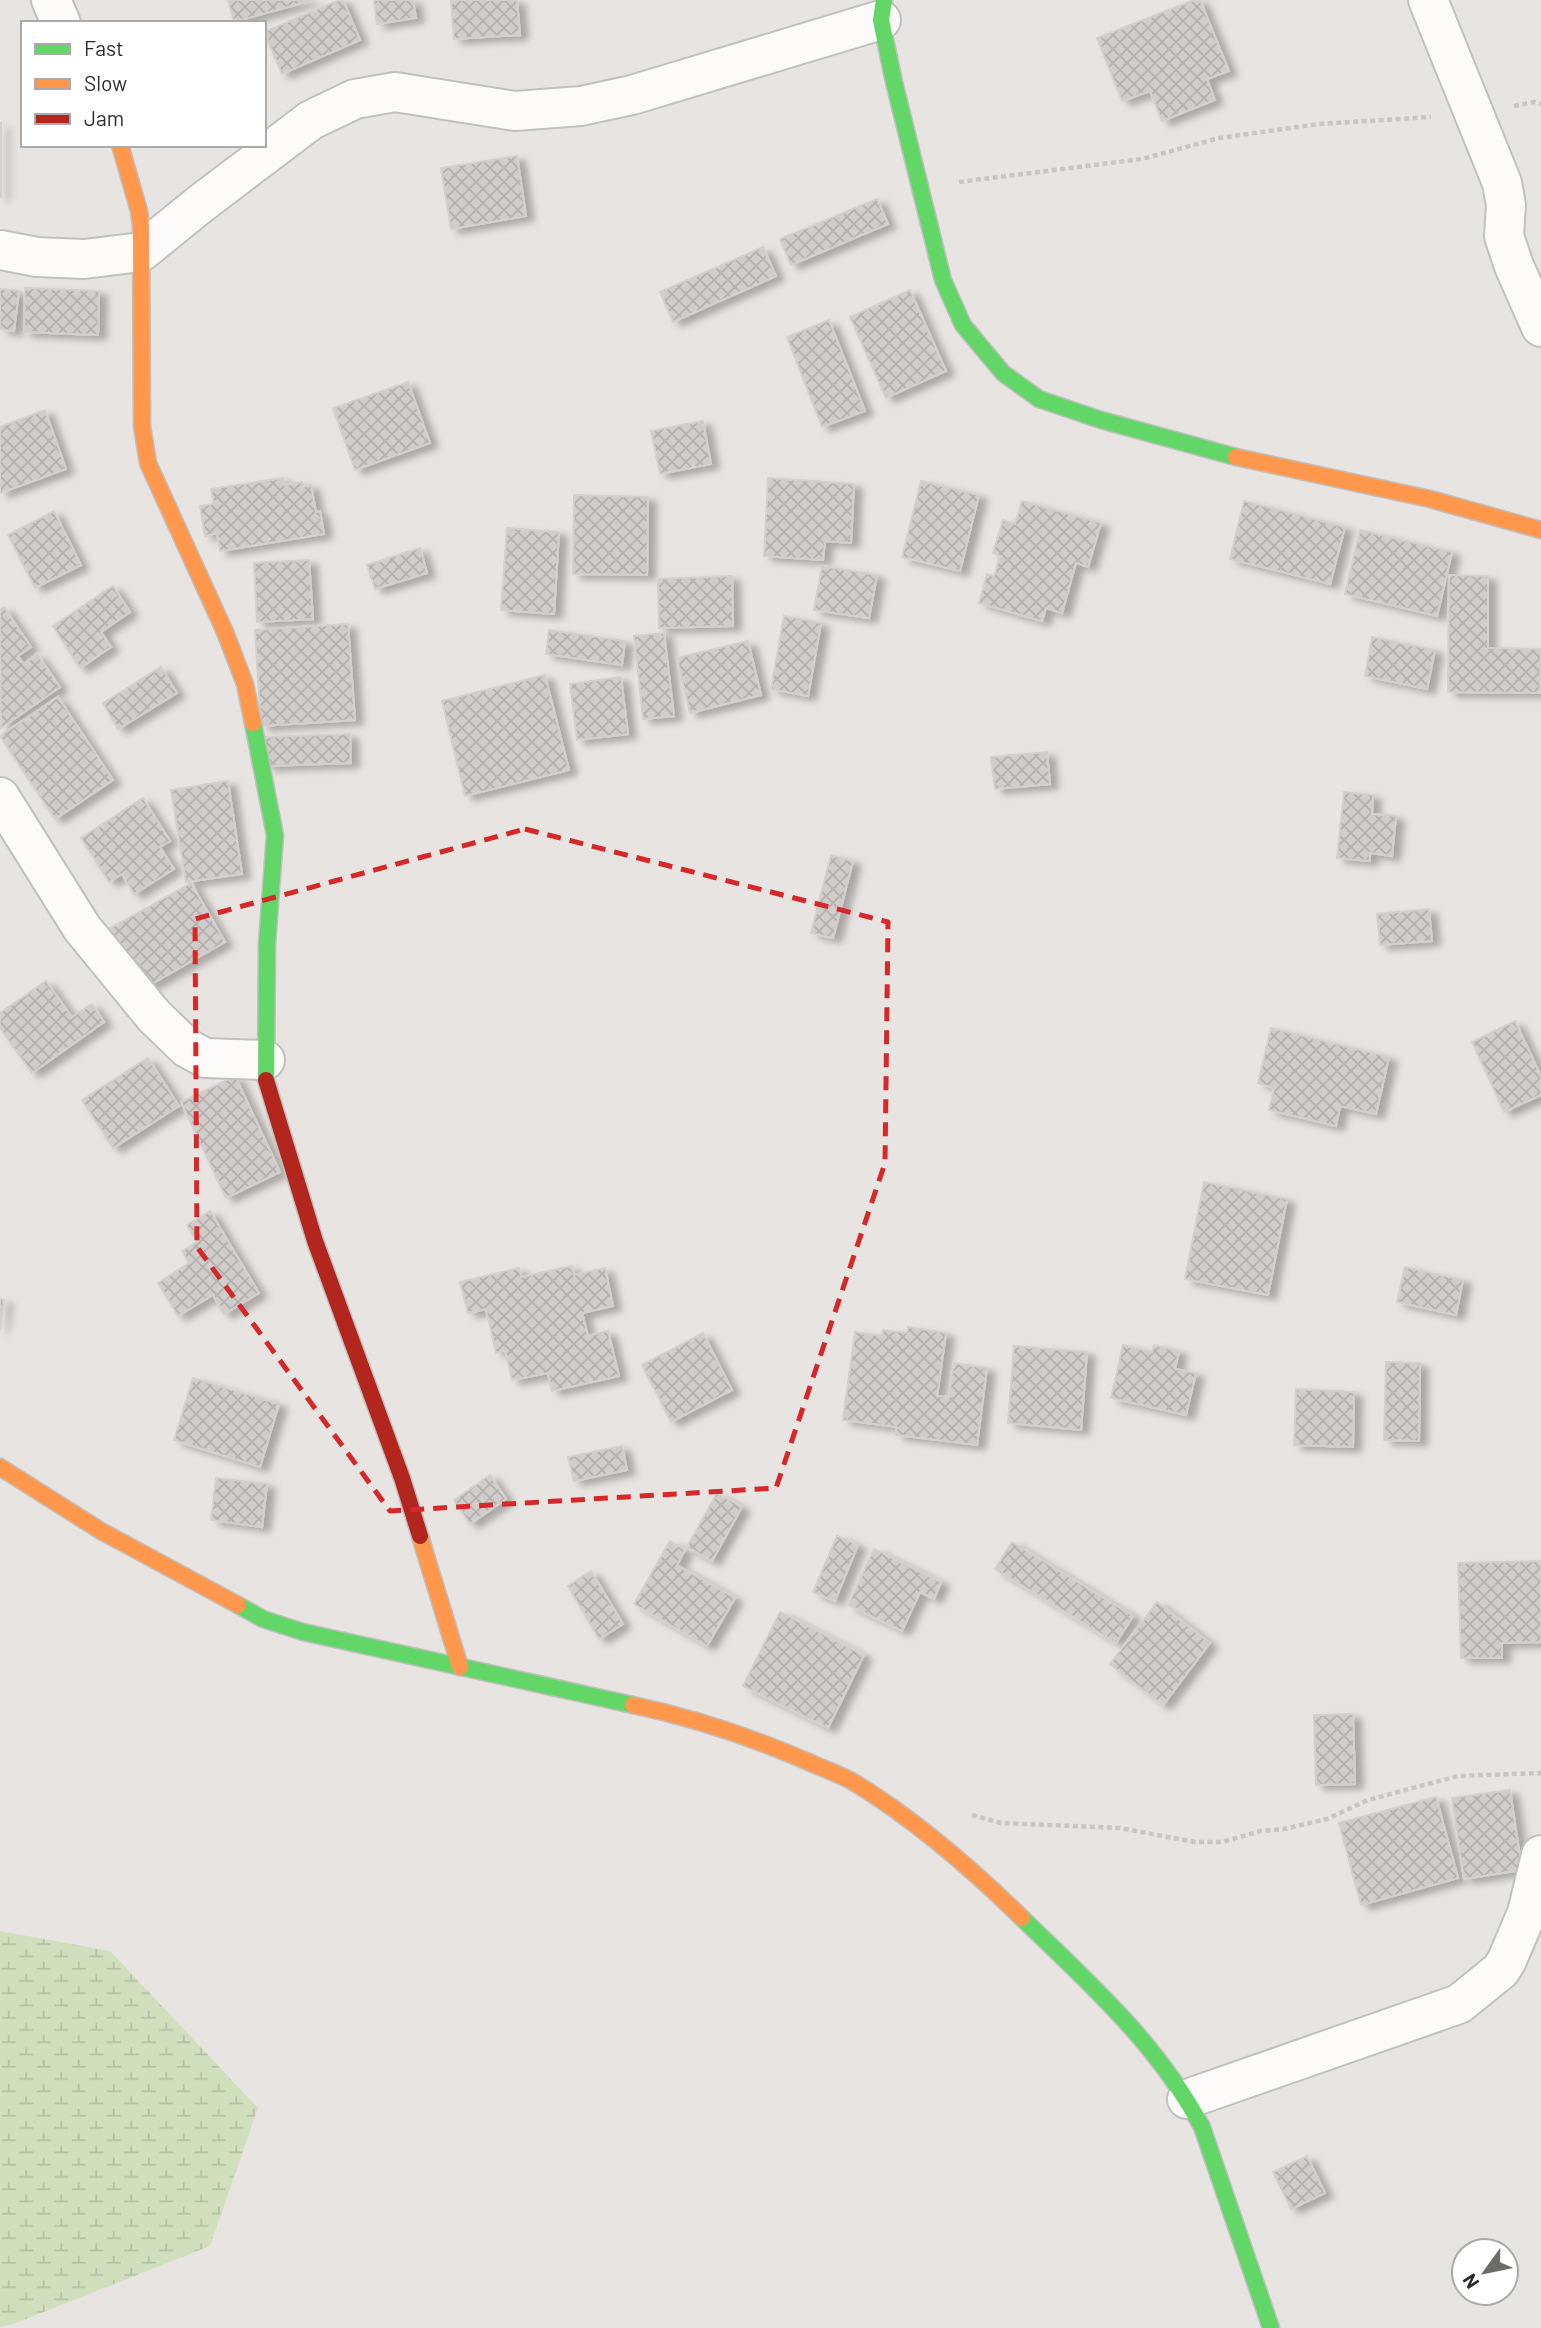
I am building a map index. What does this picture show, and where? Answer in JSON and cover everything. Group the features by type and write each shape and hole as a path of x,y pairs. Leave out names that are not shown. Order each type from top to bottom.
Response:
{"street":[{"path":"51,0 60,21"},
{"path":"1428,0 1502,183 1506,205 1504,236 1541,327"},
{"path":"0,250 37,257 84,259 141,252 311,120 355,99 395,92 515,111 581,106 632,95 883,10 918,187 943,280 963,325 1003,373 1039,399 1101,420 1217,453 1430,499 1540,533"},
{"path":"121,147 139,211 142,426 148,463 225,632 245,684 271,809 275,835 267,944 266,1083 315,1241 402,1478 460,1667"},
{"path":"0,797 82,928 153,1016 187,1048 205,1058 265,1060"},
{"path":"0,1467 101,1531 263,1619 303,1632 666,1712 774,1747 853,1782 924,1830 977,1874 1120,2013 1158,2058 1187,2099 1202,2127 1271,2328"},
{"path":"1187,2099 1459,2004 1501,1970 1507,1960 1527,1913 1541,1855"}],"path":[{"path":"918,187 1142,159 1219,138 1319,124 1474,114"},
{"path":"961,1812 1001,1823 1120,1828 1195,1842 1222,1842 1327,1818 1368,1800 1458,1776 1541,1773"}],"highlighted area":[{"path":"525,829 888,922 885,1163 776,1488 390,1511 197,1247 195,919"}],"green space":[{"path":"0,1931 110,1951 258,2108 210,2246 0,2327"}],"building":[{"path":"228,0 313,0 238,21 234,21"},
{"path":"343,0 360,40 282,74 266,31"},
{"path":"374,0 413,0 416,18 377,24"},
{"path":"451,0 517,0 520,35 454,39"},
{"path":"1200,0 1229,71 1207,79 1215,100 1162,121 1150,91 1122,101 1097,38"},
{"path":"1,123 1,197 0,197"},
{"path":"517,156 526,216 451,229 441,168"},
{"path":"877,199 888,224 791,265 780,239"},
{"path":"763,247 776,276 673,322 660,292"},
{"path":"25,288 99,291 98,335 24,332"},
{"path":"0,289 19,291 14,331 0,329"},
{"path":"910,290 946,371 886,398 850,317"},
{"path":"829,320 865,411 822,427 787,337"},
{"path":"408,382 430,443 355,470 333,408"},
{"path":"45,410 66,469 0,493 0,427"},
{"path":"703,421 711,464 660,474 651,431"},
{"path":"283,478 284,485 302,482 303,487 311,485 324,534 220,551 217,533 205,536 200,506 214,504 211,489"},
{"path":"768,478 854,484 851,543 825,541 823,560 764,556"},
{"path":"921,481 979,495 960,571 902,557"},
{"path":"574,495 648,497 647,575 573,574"},
{"path":"1022,501 1101,523 1088,567 1076,563 1062,613 1046,608 1042,621 979,603 987,574 994,576 1000,556 993,553 1003,520 1015,524"},
{"path":"1244,501 1345,527 1330,584 1230,559"},
{"path":"54,511 81,565 35,588 8,535"},
{"path":"507,528 559,532 554,614 501,610"},
{"path":"1360,530 1452,552 1437,616 1345,594"},
{"path":"420,548 427,573 375,589 367,565"},
{"path":"309,560 313,619 257,622 254,563"},
{"path":"822,566 877,575 869,618 814,610"},
{"path":"1449,575 1488,576 1488,648 1541,649 1540,693 1448,692"},
{"path":"732,576 733,626 659,628 658,579"},
{"path":"113,586 130,612 101,632 111,647 80,668 53,626"},
{"path":"4,607 31,647 18,656 24,664 37,654 60,687 1,728 0,610"},
{"path":"784,616 821,623 808,696 771,689"},
{"path":"348,624 355,720 261,726 255,630"},
{"path":"549,630 625,641 622,665 546,654"},
{"path":"664,633 674,716 643,719 634,636"},
{"path":"1372,637 1435,650 1427,689 1365,676"},
{"path":"748,641 761,695 690,713 677,658"},
{"path":"161,667 177,693 118,729 103,703"},
{"path":"545,675 569,770 465,796 442,701"},
{"path":"621,677 628,734 577,740 570,684"},
{"path":"58,697 113,780 55,819 0,736"},
{"path":"350,734 351,763 266,766 265,737"},
{"path":"1047,752 1050,784 995,789 991,757"},
{"path":"228,781 242,874 186,882 171,790"},
{"path":"1344,792 1373,795 1372,814 1396,816 1392,856 1370,853 1370,861 1337,858"},
{"path":"143,798 170,841 160,847 174,869 134,894 122,874 109,882 81,838"},
{"path":"831,855 853,861 833,938 811,933"},
{"path":"191,883 225,942 143,989 109,929"},
{"path":"1429,909 1432,941 1380,945 1377,914"},
{"path":"46,981 72,1017 92,1004 104,1022 32,1073 0,1028 0,1013"},
{"path":"1515,1021 1541,1076 1541,1095 1504,1112 1472,1042"},
{"path":"1271,1028 1389,1057 1376,1114 1340,1106 1336,1126 1269,1110 1274,1088 1258,1083"},
{"path":"148,1058 179,1106 113,1148 82,1100"},
{"path":"235,1076 280,1172 226,1198 181,1102"},
{"path":"1204,1182 1287,1199 1268,1295 1185,1279"},
{"path":"210,1211 259,1293 224,1314 213,1295 178,1316 158,1283 189,1263 182,1251 197,1242 187,1225"},
{"path":"572,1266 574,1275 605,1268 613,1306 582,1313 588,1336 608,1331 619,1376 552,1391 548,1373 512,1380 505,1350 496,1353 486,1309 468,1313 460,1282 519,1268 521,1277"},
{"path":"1405,1267 1463,1280 1456,1315 1397,1302"},
{"path":"0,1299 4,1300 0,1330"},
{"path":"908,1327 946,1333 937,1396 949,1397 954,1363 987,1368 977,1445 896,1435 897,1427 843,1420 855,1332 882,1336 883,1330 907,1333"},
{"path":"703,1333 732,1390 671,1422 642,1365"},
{"path":"1123,1345 1152,1352 1154,1345 1179,1351 1175,1369 1196,1373 1186,1415 1111,1398"},
{"path":"1014,1346 1087,1352 1081,1430 1008,1423"},
{"path":"1386,1362 1420,1363 1419,1441 1384,1440"},
{"path":"193,1378 279,1404 260,1467 174,1440"},
{"path":"1296,1389 1354,1392 1353,1447 1294,1445"},
{"path":"622,1446 627,1470 574,1481 568,1457"},
{"path":"490,1475 506,1499 470,1524 454,1500"},
{"path":"216,1478 267,1484 262,1527 211,1520"},
{"path":"717,1493 742,1507 712,1561 687,1547"},
{"path":"837,1536 858,1545 835,1601 813,1592"},
{"path":"670,1541 685,1550 677,1565 735,1598 707,1646 634,1604"},
{"path":"1012,1542 1133,1616 1116,1643 995,1569"},
{"path":"874,1549 941,1582 934,1599 920,1592 902,1631 848,1605"},
{"path":"1541,1561 1541,1642 1502,1643 1502,1658 1461,1658 1458,1563"},
{"path":"591,1571 623,1624 599,1639 568,1586"},
{"path":"1157,1602 1210,1643 1163,1705 1110,1664"},
{"path":"780,1612 864,1655 828,1728 743,1686"},
{"path":"1353,1714 1355,1784 1316,1785 1314,1715"},
{"path":"1510,1790 1522,1870 1464,1879 1452,1798"},
{"path":"1436,1797 1458,1878 1361,1905 1339,1823"},
{"path":"1307,2156 1325,2193 1291,2209 1273,2172"}],"traffic: fast":[{"path":"884,0 881,20 894,82 943,280 963,325 1003,373 1039,399 1101,420 1236,457"},
{"path":"253,723 275,835 267,944 266,1080"},
{"path":"238,1605 263,1619 303,1632 633,1705"},
{"path":"1022,1918 1121,2016 1165,2068 1184,2097 1202,2127 1271,2328"}],"traffic: slow":[{"path":"121,147 141,226 142,426 148,463 225,632 245,684 253,723"},
{"path":"1236,457 1430,499 1541,530"},
{"path":"0,1467 101,1531 238,1605"},
{"path":"420,1536 460,1667"},
{"path":"633,1705 701,1722 746,1737 850,1780 943,1846 1022,1918"}],"traffic: jam":[{"path":"266,1080 315,1241 402,1478 420,1536"}]}
